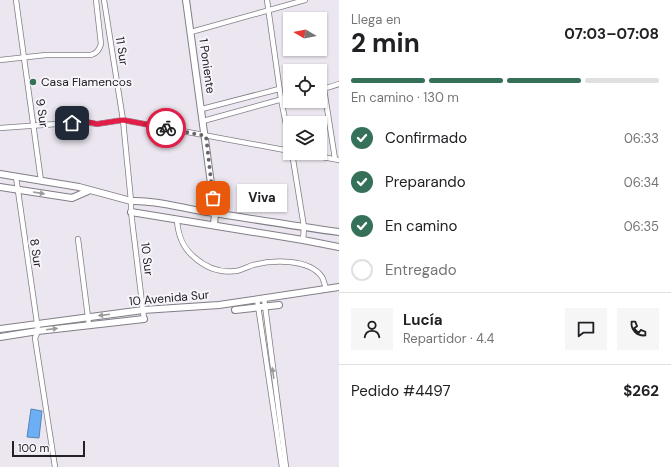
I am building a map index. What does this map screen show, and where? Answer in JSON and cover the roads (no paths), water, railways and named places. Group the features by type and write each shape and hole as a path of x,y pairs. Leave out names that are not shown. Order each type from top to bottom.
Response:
{"street":[{"name":"9 Sur","path":"16,0 41,181"},
{"path":"0,60 46,55 91,55 96,53 100,50 101,44 96,0"},
{"name":"11 Sur","path":"104,0 123,120 131,201"},
{"name":"1 Poniente","path":"186,0 206,136 215,213 214,225"},
{"path":"267,0 279,89 284,116"},
{"path":"191,32 305,0"},
{"path":"327,88 339,84"},
{"path":"202,109 279,89"},
{"path":"204,121 281,99"},
{"path":"326,108 337,160 327,158"},
{"path":"0,128 84,122 97,124 123,120 283,150"},
{"path":"292,160 304,227 303,240"},
{"path":"0,174 78,187 88,191 131,201 148,202 339,232"},
{"name":"8 Sur","path":"16,177 38,331 35,338 55,467"},
{"path":"0,187 72,198 88,191"},
{"name":"10 Sur","path":"131,201 131,212 144,319"},
{"path":"131,212 303,240 339,248"},
{"path":"177,220 179,236 182,243 192,255 205,265 216,270 236,271 253,265 274,262 296,263 315,271 321,276 326,289"},
{"path":"78,239 89,325"},
{"name":"10 Avenida Sur","path":"0,329 143,310 219,305 339,287"},
{"path":"260,299 286,467"},
{"path":"235,310 279,305"},
{"path":"262,307 282,467"},
{"path":"0,337 38,331 144,319"}],"water":[{"path":"31,409 42,411 39,438 27,437"}],"place":[{"name":"Casa Flamencos","path":"33,82"},
{"name":"Viva","path":"213,198"}]}
